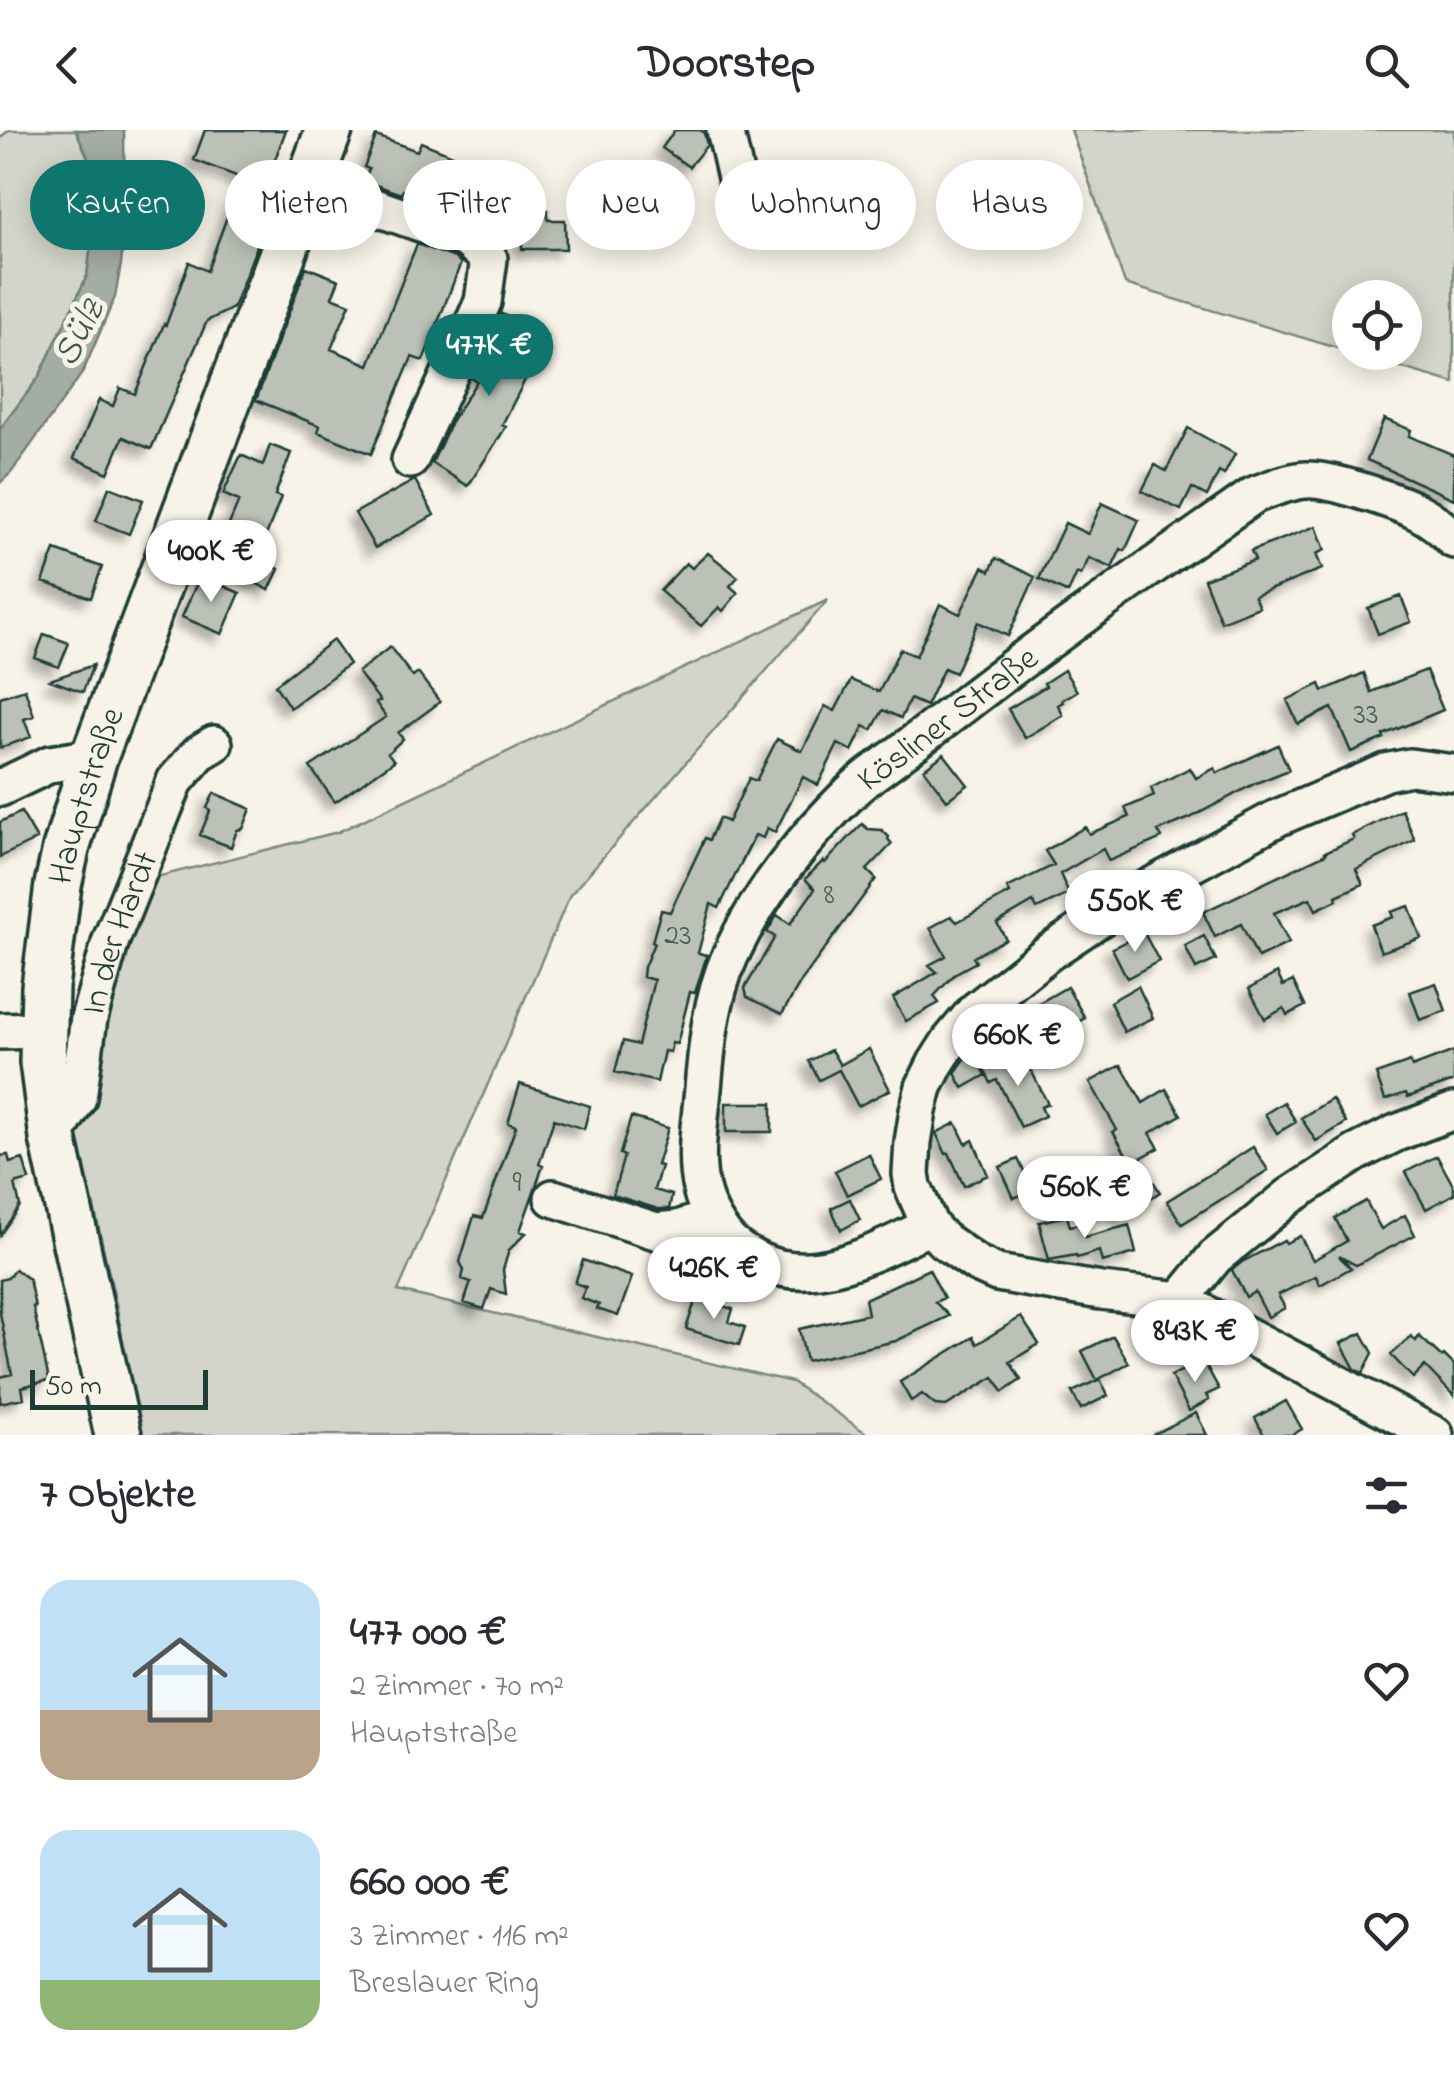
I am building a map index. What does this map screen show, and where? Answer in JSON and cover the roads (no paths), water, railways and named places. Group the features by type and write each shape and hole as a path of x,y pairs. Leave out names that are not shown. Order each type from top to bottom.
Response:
{"main road":[{"name":"Hauptstraße","path":"318,160 329,130"},
{"name":"Hauptstraße","path":"118,1435 46,1098 21,1030 50,938 66,849 94,757 284,250"}],"street":[{"path":"725,130 732,160"},
{"path":"383,210 466,239 489,259 483,302 410,460"},
{"name":"Kösliner Straße","path":"930,1226 843,1264 823,1270 784,1270 733,1246 712,1218 700,1193 696,1160 714,999 730,956 773,882 859,784 1003,674 1254,495 1287,483 1328,480 1416,510 1442,526 1454,540"},
{"name":"In der Hardt","path":"53,1138 78,1098 89,1018 111,940 168,798 175,781 199,753 214,744"},
{"path":"0,788 50,764 94,757"},
{"path":"1435,1435 1180,1300 997,1273 977,1264 930,1226 911,1179 918,1111 936,1063 975,1011 1048,953 1133,896 1277,818 1386,772 1410,767 1454,773"},
{"path":"1180,1300 1215,1258 1290,1196 1356,1153 1454,1111"},
{"path":"553,1198 656,1231 678,1229 712,1218"}],"water":[{"path":"76,130 124,130 124,160 89,160"},
{"name":"Sülz","path":"90,250 122,250 115,297 83,372 0,483 0,429 39,377 87,276"}]}
